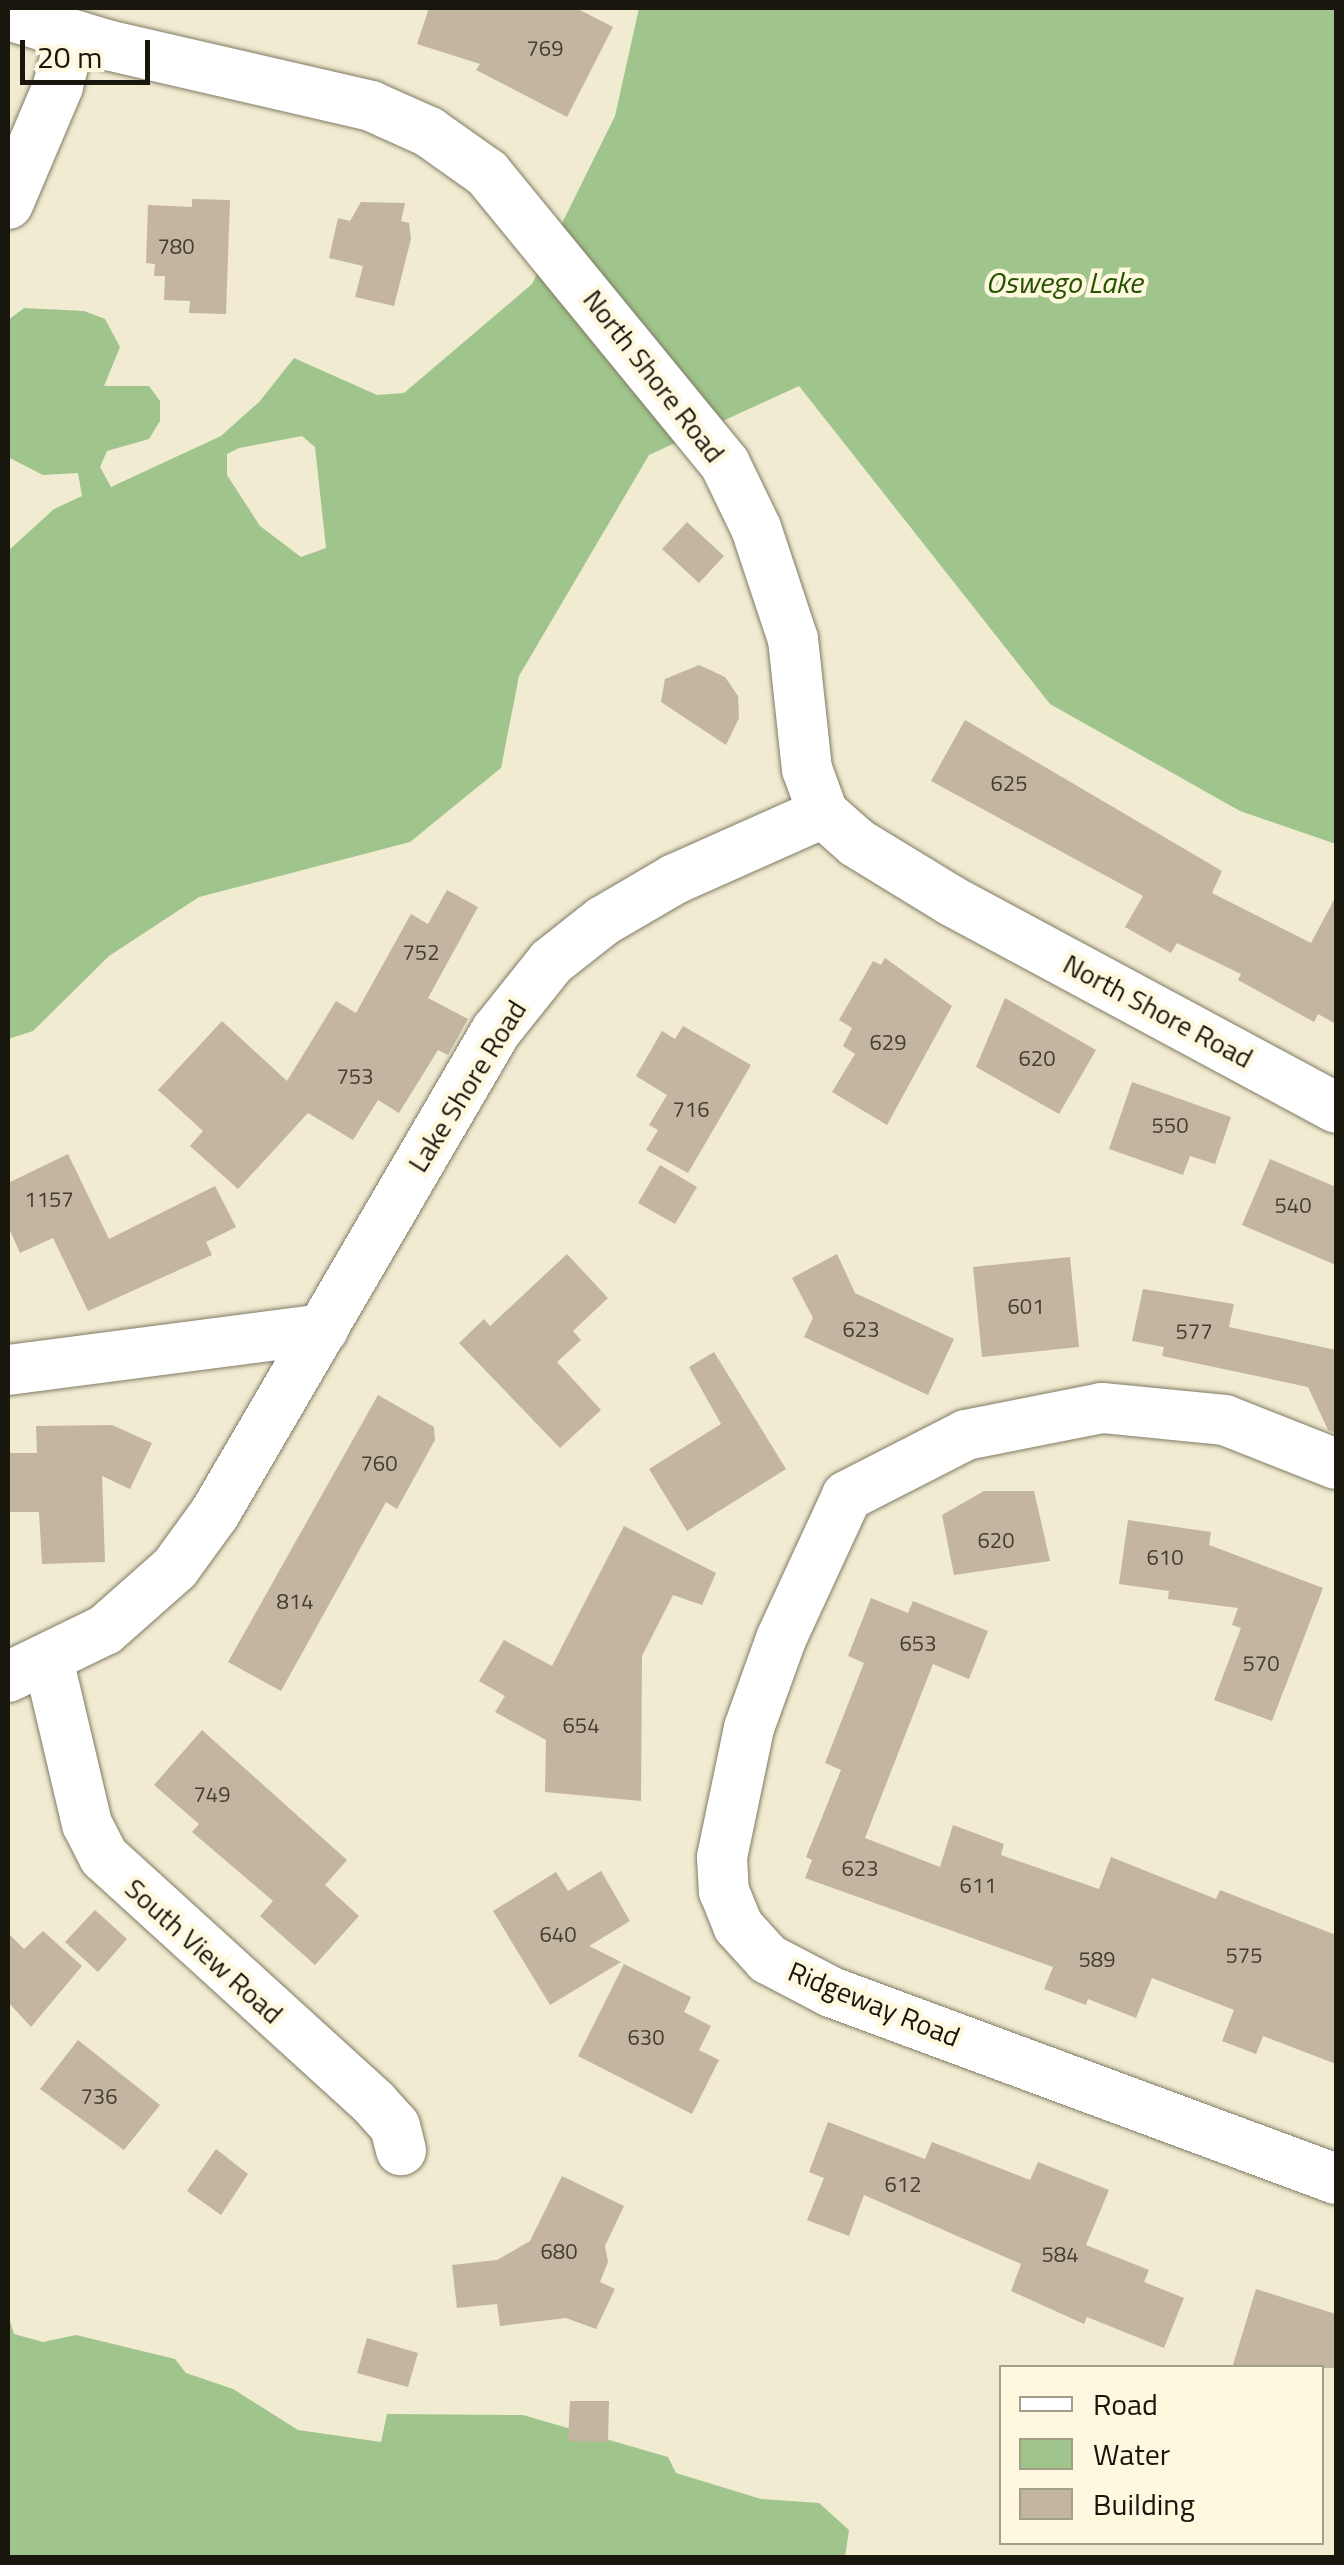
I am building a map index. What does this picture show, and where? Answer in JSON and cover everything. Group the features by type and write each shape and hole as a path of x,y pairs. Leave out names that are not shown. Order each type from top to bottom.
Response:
{"street":[{"name":"North Shore Road","path":"8,15 72,34 339,97 400,118 488,173 709,441 745,502 793,639 807,769 823,812 858,843 952,901 1336,1108"},
{"path":"8,204 58,86 72,34"},
{"name":"Lake Shore Road","path":"28,1668 105,1630 175,1568 215,1513 496,1031 550,962 603,921 676,879 823,812"},
{"path":"8,1370 323,1329"},
{"name":"Ridgeway Road","path":"1336,1464 1288,1440 1225,1420 1102,1408 966,1435 847,1496 780,1638 740,1764 722,1858 724,1891 738,1926 768,1959 831,1992 1336,2179"},
{"name":"South View Road","path":"28,1668 87,1824 104,1858 374,2103 396,2126 402,2150"}],"water":[{"name":"Oswego Lake","path":"639,8 1336,8 1336,844 1240,811 1050,704 799,386 649,455 519,676 501,768 410,842 199,897 109,956 33,1031 8,1039 8,551 54,509 82,496 78,473 43,475 8,457 8,320 24,308 84,311 105,319 120,347 104,386 149,386 160,401 160,421 149,439 107,451 100,467 111,487 221,436 260,401 294,358 377,395 404,393 532,284 615,116","holes":["302,436 315,447 326,548 301,557 260,526 227,475 227,454 239,448"]},
{"path":"8,2315 14,2334 43,2342 76,2335 175,2359 186,2373 233,2389 298,2430 381,2442 387,2414 523,2415 668,2457 676,2473 761,2499 819,2503 849,2530 845,2557 8,2557"}],"building":[{"path":"429,8 576,8 613,27 567,117 476,70 480,64 417,44"},
{"path":"192,199 230,200 226,314 189,313 190,301 164,300 165,276 154,276 155,264 146,263 148,205 192,207"},
{"path":"361,202 405,203 401,221 409,223 411,239 394,306 355,297 363,266 329,258 338,218 350,221"},
{"path":"687,522 724,556 699,583 662,549"},
{"path":"699,665 725,677 738,696 739,718 726,745 661,702 665,679"},
{"path":"965,720 1222,871 1212,893 1311,943 1336,896 1336,1024 1318,1014 1314,1022 1238,980 1241,974 1177,943 1171,953 1125,927 1143,896 931,781"},
{"path":"447,890 478,907 428,998 468,1019 448,1055 438,1050 399,1113 378,1100 353,1140 308,1113 238,1189 190,1146 203,1131 158,1090 222,1021 287,1081 336,1001 356,1013 411,914 428,924"},
{"path":"885,958 952,1006 887,1125 832,1092 855,1054 843,1046 852,1028 839,1020 873,961 881,965"},
{"path":"1005,998 1096,1050 1059,1114 976,1067"},
{"path":"683,1026 751,1065 688,1173 646,1150 658,1130 649,1125 667,1095 636,1076 662,1031 675,1039"},
{"path":"1132,1082 1231,1117 1215,1164 1190,1156 1183,1175 1109,1149"},
{"path":"68,1154 109,1239 215,1186 236,1227 206,1242 212,1255 88,1311 53,1238 20,1253 8,1226 8,1183"},
{"path":"1270,1159 1336,1187 1336,1265 1242,1225"},
{"path":"660,1165 697,1187 675,1224 638,1203"},
{"path":"567,1254 608,1298 573,1331 581,1340 557,1362 601,1410 560,1448 459,1343 484,1319 490,1326"},
{"path":"837,1254 855,1293 954,1339 928,1395 804,1337 813,1318 792,1278"},
{"path":"1070,1257 1079,1347 982,1357 973,1267"},
{"path":"1143,1289 1234,1304 1229,1327 1336,1350 1336,1433 1328,1430 1308,1387 1162,1356 1164,1347 1132,1341"},
{"path":"714,1352 786,1469 687,1531 649,1469 721,1424 689,1367"},
{"path":"378,1395 434,1427 435,1440 397,1509 386,1502 281,1691 228,1662"},
{"path":"112,1425 152,1443 130,1489 102,1476 105,1562 42,1564 39,1512 8,1512 8,1453 37,1453 36,1426"},
{"path":"984,1491 1034,1491 1050,1561 954,1575 942,1515"},
{"path":"1128,1520 1211,1532 1209,1545 1323,1588 1272,1721 1214,1700 1241,1628 1232,1625 1238,1608 1168,1599 1169,1591 1119,1584"},
{"path":"624,1526 716,1573 702,1605 673,1595 642,1656 641,1801 545,1792 546,1740 495,1712 505,1696 479,1681 504,1640 552,1666"},
{"path":"871,1598 908,1613 913,1601 988,1631 969,1679 933,1664 865,1838 940,1867 953,1825 1004,1844 1001,1855 1099,1889 1111,1857 1216,1899 1220,1890 1336,1935 1336,2064 1263,2036 1256,2054 1222,2041 1234,2010 1152,1978 1136,2018 1088,1999 1086,2005 1044,1989 1053,1967 805,1878 812,1860 806,1857 841,1770 825,1763 864,1663 848,1656"},
{"path":"202,1730 347,1860 325,1885 359,1916 315,1965 260,1916 273,1901 192,1832 199,1824 154,1785"},
{"path":"601,1871 630,1921 589,1946 621,1962 550,2005 493,1911 556,1872 568,1891"},
{"path":"95,1910 127,1939 98,1972 65,1942"},
{"path":"43,1931 82,1966 31,2027 8,2002 8,1933 24,1949"},
{"path":"624,1964 691,1997 684,2012 711,2026 699,2050 719,2060 692,2114 578,2056"},
{"path":"78,2040 160,2105 124,2150 40,2089"},
{"path":"828,2122 925,2159 932,2142 1030,2180 1038,2162 1109,2190 1086,2245 1149,2270 1144,2282 1184,2298 1164,2348 1087,2317 1084,2324 1011,2291 1021,2264 864,2195 849,2236 807,2220 824,2178 809,2172"},
{"path":"216,2149 248,2174 221,2215 187,2191"},
{"path":"562,2176 624,2206 605,2246 608,2262 600,2282 615,2289 596,2329 566,2318 500,2326 497,2304 457,2308 452,2265 497,2260 530,2241"},
{"path":"1256,2289 1336,2314 1336,2368 1233,2365"},
{"path":"367,2338 418,2353 408,2387 357,2373"},
{"path":"570,2401 609,2401 608,2442 568,2441"}]}
